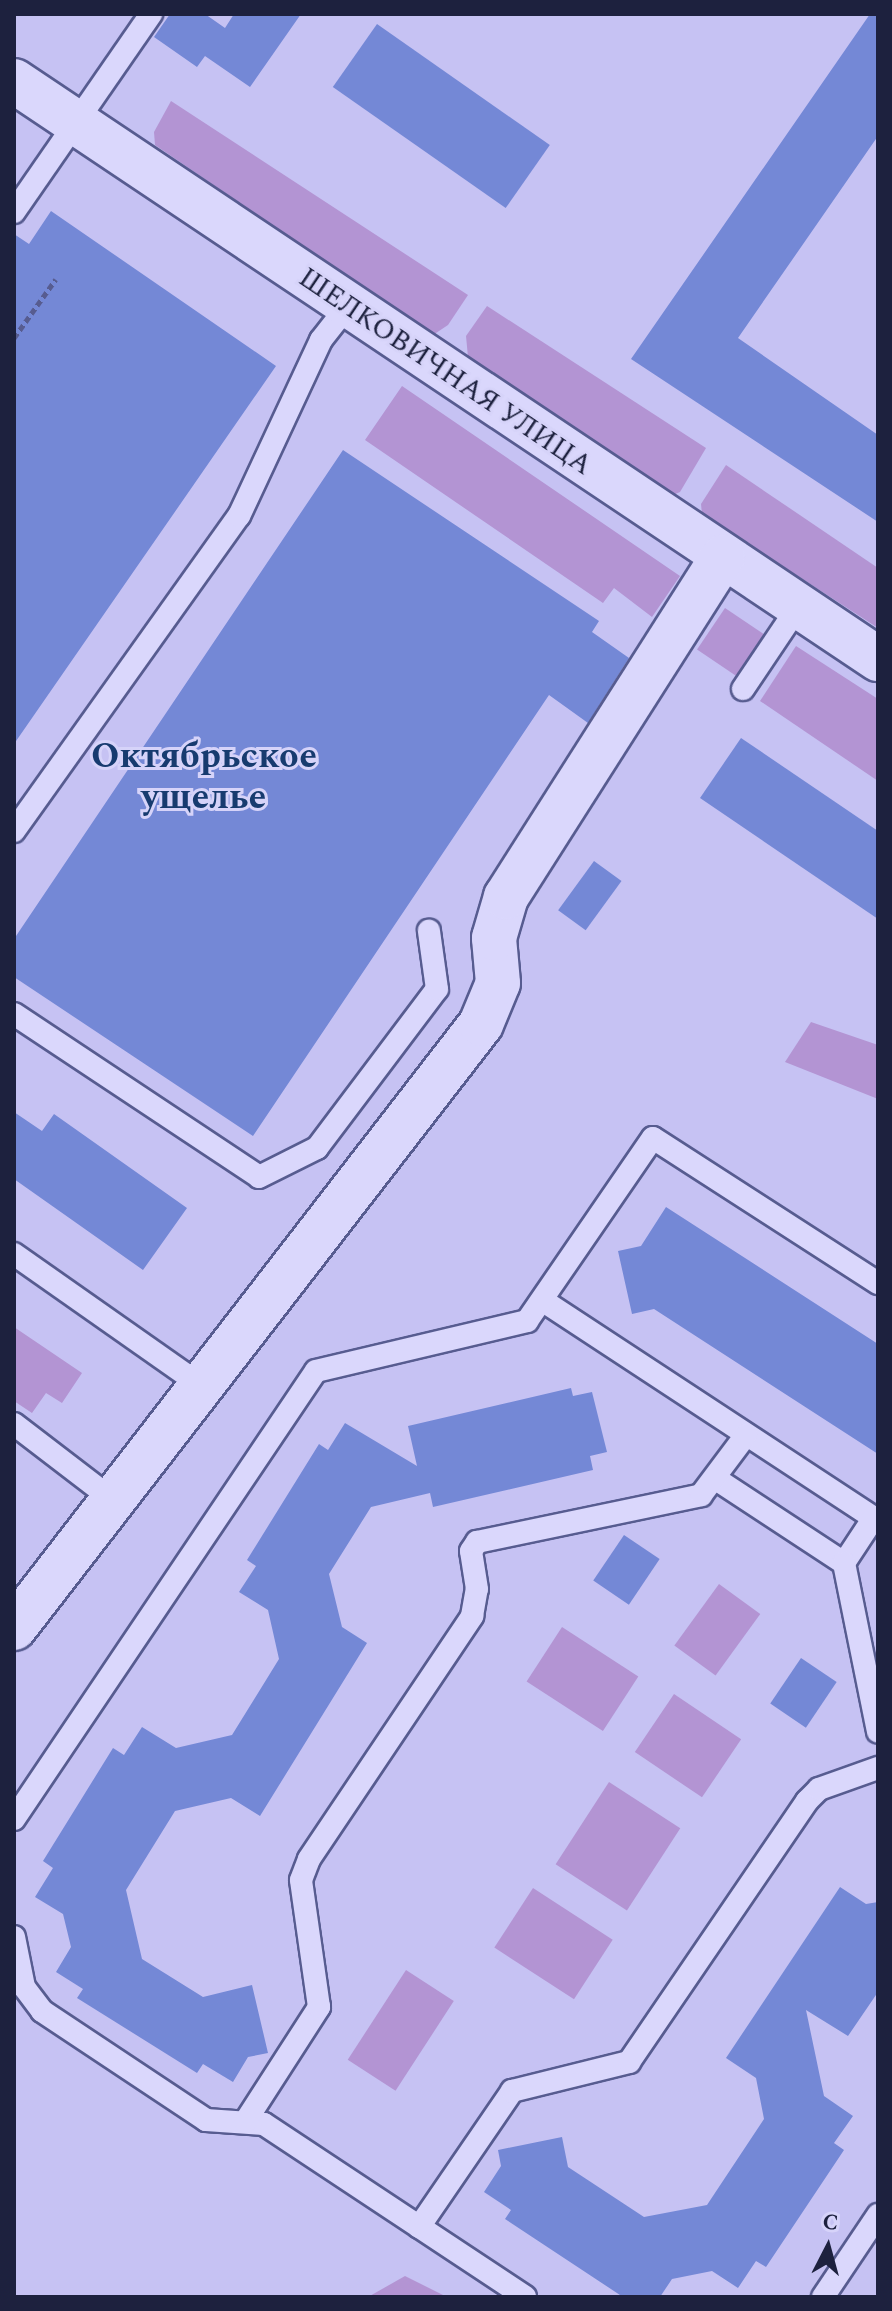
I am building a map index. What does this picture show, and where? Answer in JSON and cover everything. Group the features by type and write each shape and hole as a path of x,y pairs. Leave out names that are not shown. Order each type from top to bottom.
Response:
{"street":[{"name":"ШЕЛКОВИЧНАЯ УЛИЦА","path":"14,81 347,307 878,659"},
{"path":"14,1628 481,1024 498,983 494,938 506,897 723,557"}],"lane":[{"path":"14,212 151,14"},
{"path":"17,819 239,516 321,340 347,307"},
{"path":"743,689 798,607"},
{"path":"14,1014 259,1177 317,1148 437,989 429,931"},
{"path":"14,1819 316,1371 527,1321 545,1302 647,1134 878,1283"},
{"path":"14,1254 202,1386"},
{"path":"545,1302 876,1520 844,1563"},
{"path":"14,1424 113,1500"},
{"path":"245,2122 319,2007 301,1880 309,1859 472,1616 477,1589 471,1551 477,1542 701,1495 746,1435"},
{"path":"716,1479 844,1563 878,1732"},
{"path":"419,2227 512,2091 629,2062 807,1801 819,1789 878,1768"},
{"path":"14,1937 24,1987 42,2011 206,2120 264,2124 525,2297"},
{"path":"823,2297 878,2215"}],"path":[{"path":"14,338 56,279"}],"shaded area":[{"path":"171,101 468,295 448,325 433,335 155,145 154,132"},
{"path":"487,306 706,448 680,492 673,495 468,357 466,336"},
{"path":"402,386 680,576 652,617 614,588 603,603 365,440"},
{"path":"726,465 878,568 878,628 702,514 701,504"},
{"path":"725,608 770,638 742,680 697,649"},
{"path":"796,646 878,699 878,781 760,701"},
{"path":"811,1022 878,1045 878,1099 785,1062"},
{"path":"14,1327 82,1373 62,1403 46,1393 32,1413 14,1401"},
{"path":"719,1584 760,1614 716,1675 674,1645"},
{"path":"562,1627 638,1677 603,1731 527,1682"},
{"path":"674,1694 741,1739 702,1797 635,1752"},
{"path":"609,1782 680,1828 627,1910 556,1864"},
{"path":"533,1888 613,1940 574,1999 494,1948"},
{"path":"406,1970 454,2001 396,2091 348,2060"},
{"path":"405,2276 447,2297 368,2297"}],"building":[{"path":"170,14 205,14 225,28 234,14 301,14 250,87 205,56 197,67 154,37"},
{"path":"870,14 878,14 878,136 738,338 878,435 878,522 631,359"},
{"path":"377,24 550,145 506,208 333,87"},
{"path":"51,211 276,366 14,744 14,234 29,244"},
{"path":"343,450 599,621 592,632 629,658 588,723 549,695 253,1136 14,977 14,939"},
{"path":"741,738 878,831 878,919 700,798"},
{"path":"594,861 622,881 586,930 558,910"},
{"path":"14,1112 42,1131 54,1114 187,1208 143,1270 14,1179"},
{"path":"666,1207 878,1344 878,1454 654,1309 632,1314 618,1251 641,1246"},
{"path":"571,1388 573,1396 592,1392 607,1452 590,1456 593,1470 433,1507 430,1493 371,1507 329,1574 342,1627 367,1643 260,1816 231,1798 175,1811 126,1890 142,1959 203,1997 252,1985 268,2053 248,2057 233,2082 203,2064 197,2073 77,1998 83,1989 56,1972 71,1947 63,1914 35,1897 53,1868 43,1861 113,1748 124,1755 142,1727 176,1748 232,1735 279,1659 268,1610 239,1592 256,1566 247,1560 319,1444 328,1450 345,1423 417,1466 408,1426"},
{"path":"624,1535 660,1559 629,1605 593,1581"},
{"path":"801,1658 837,1682 806,1728 770,1704"},
{"path":"840,1887 866,1904 878,1902 878,1992 848,2036 806,2010 824,2096 853,2116 834,2143 844,2150 766,2267 756,2261 738,2288 712,2271 672,2279 660,2297 623,2297 505,2219 511,2210 484,2192 501,2166 498,2150 562,2137 568,2167 644,2217 707,2205 764,2119 756,2078 726,2058"}],"district":[{"name":"Октябрьское ущелье","path":"204,776"}]}
